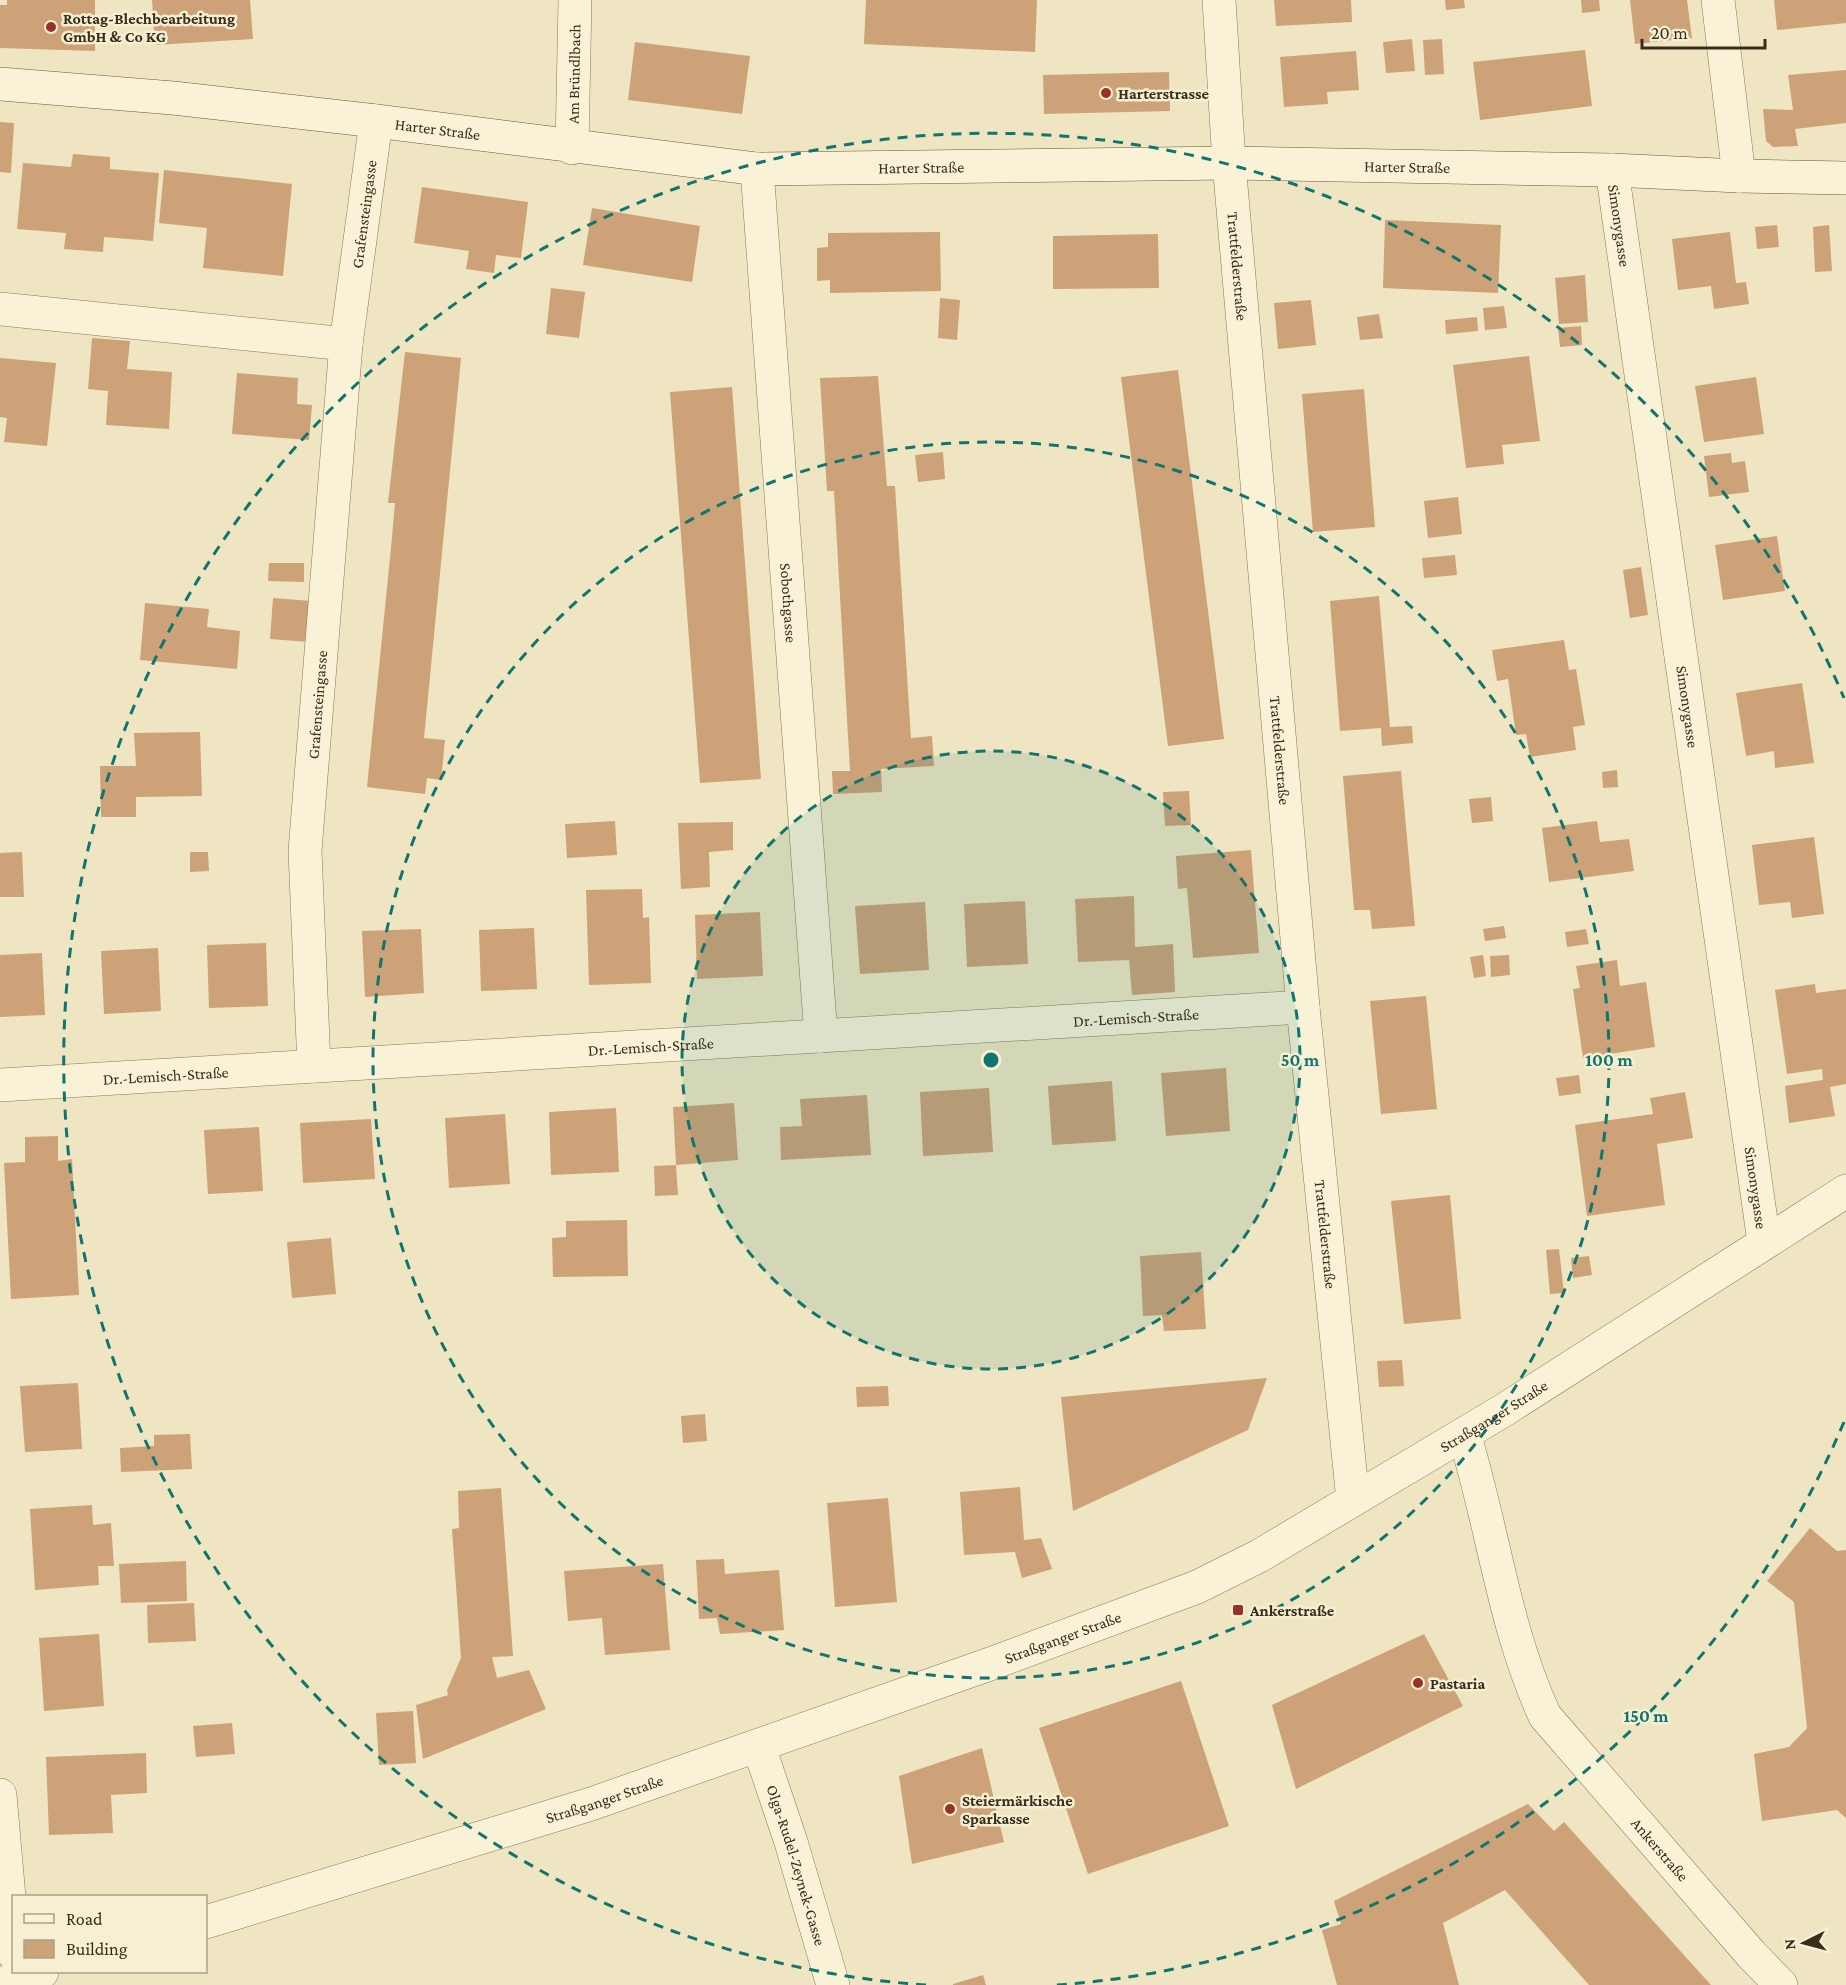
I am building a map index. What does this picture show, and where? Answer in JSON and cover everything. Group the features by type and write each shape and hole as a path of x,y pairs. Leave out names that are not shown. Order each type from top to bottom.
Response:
{"street":[{"name":"Am Bründlbach","path":"572,148 574,0"},
{"name":"Trattfelderstraße","path":"1219,0 1229,163 1303,1007 1353,1500"},
{"path":"1718,0 1739,176"},
{"name":"Harter Straße","path":"0,84 173,98 757,169 1229,163 1612,170 1846,178"},
{"name":"Grafensteingasse","path":"314,1066 305,851 346,344 376,121"},
{"name":"Sobothgasse","path":"757,169 821,1036"},
{"name":"Simonygasse","path":"1612,170 1764,1242"},
{"path":"0,309 346,344"},
{"name":"Dr.-Lemisch-Straße","path":"0,1085 1303,1007"},
{"name":"Straßganger Straße","path":"207,1922 591,1804 759,1746 1197,1587 1259,1556 1464,1434 1846,1191"},
{"name":"Ankerstraße","path":"1464,1434 1480,1485 1526,1675 1545,1716 1751,1954 1781,1985"},
{"name":"Olga-Rudel-Zeynek-Gasse","path":"759,1746 833,1985"},
{"path":"0,1795 12,1920"}],"building":[{"name":"Rottag-Blechbearbeitung GmbH & Co KG","path":"7,0 95,0 95,51 0,48 0,5 7,5"},
{"path":"152,0 250,0 253,39 155,45"},
{"path":"866,0 1037,0 1035,52 864,44"},
{"path":"1274,0 1351,0 1352,22 1276,26"},
{"path":"1445,0 1464,0 1465,8 1446,10"},
{"path":"1581,0 1599,0 1600,11 1582,13"},
{"path":"1630,0 1687,0 1692,38 1635,44"},
{"path":"1774,0 1846,0 1846,23 1777,30"},
{"path":"1412,39 1415,71 1386,73 1383,42"},
{"path":"1442,39 1444,74 1425,75 1423,40"},
{"path":"635,42 750,56 742,114 628,100"},
{"path":"1585,50 1592,106 1480,120 1473,62"},
{"path":"1356,51 1359,90 1327,92 1328,104 1284,107 1280,57"},
{"path":"1846,70 1846,123 1795,129 1798,146 1773,147 1766,141 1763,109 1793,110 1788,75"},
{"name":"Harterstrasse","path":"1169,72 1170,111 1044,114 1043,75"},
{"path":"0,122 14,123 11,173 0,172"},
{"path":"73,154 110,157 110,169 159,173 153,241 104,237 103,252 64,249 66,233 17,229 23,163 71,167"},
{"path":"164,170 292,184 283,276 203,268 207,228 159,223"},
{"path":"422,187 528,202 521,258 496,255 494,273 466,269 469,251 414,243"},
{"path":"592,208 700,226 692,282 583,265"},
{"path":"1385,220 1501,225 1498,293 1383,288"},
{"path":"1777,225 1779,247 1757,249 1755,227"},
{"path":"1829,225 1832,271 1815,272 1813,227"},
{"path":"940,232 941,291 830,293 830,280 817,281 817,248 828,247 828,233"},
{"path":"1730,232 1736,283 1746,282 1749,304 1714,309 1711,286 1678,290 1672,239"},
{"path":"1158,234 1159,288 1053,289 1053,236"},
{"path":"1585,275 1588,322 1559,324 1555,278"},
{"path":"551,288 585,292 579,338 546,334"},
{"path":"940,298 960,300 957,340 938,338"},
{"path":"1311,300 1316,345 1278,349 1274,303"},
{"path":"1504,306 1507,328 1485,330 1483,308"},
{"path":"1379,314 1383,338 1360,340 1357,317"},
{"path":"1477,317 1478,331 1446,334 1445,320"},
{"path":"1581,326 1582,345 1560,347 1558,328"},
{"path":"92,338 130,341 127,369 172,372 169,429 106,425 108,391 88,389"},
{"path":"405,352 461,358 424,738 445,740 441,780 427,778 425,794 367,787 395,503 388,503"},
{"path":"1529,356 1540,441 1502,445 1504,464 1466,468 1453,365"},
{"path":"0,358 56,363 47,446 4,442 7,418 0,417"},
{"path":"1178,370 1224,739 1168,746 1121,377"},
{"path":"237,373 298,378 297,404 312,405 309,440 232,434"},
{"path":"878,376 887,486 895,486 911,738 932,736 934,766 881,769 882,792 833,794 832,771 850,771 834,491 827,491 820,378"},
{"path":"1756,377 1764,434 1704,442 1695,386"},
{"path":"732,387 761,779 700,783 670,392"},
{"path":"1364,389 1375,527 1313,532 1302,394"},
{"path":"943,452 945,479 918,482 915,455"},
{"path":"1731,453 1732,463 1745,461 1749,492 1709,497 1704,456"},
{"path":"1458,497 1462,534 1428,538 1424,501"},
{"path":"1777,536 1785,591 1723,600 1715,545"},
{"path":"1455,555 1457,575 1424,578 1422,558"},
{"path":"269,563 304,563 304,582 268,581"},
{"path":"1641,567 1648,615 1630,618 1623,570"},
{"path":"1379,596 1390,727 1412,726 1413,743 1382,746 1381,728 1340,731 1330,601"},
{"path":"273,598 312,601 309,642 270,639"},
{"path":"145,603 209,609 207,627 240,631 237,669 140,660"},
{"path":"1564,640 1569,670 1576,669 1585,725 1573,727 1576,750 1530,757 1526,734 1516,735 1508,679 1497,681 1492,650"},
{"path":"1802,683 1814,763 1775,768 1774,751 1746,756 1736,693"},
{"path":"200,732 202,796 136,797 136,817 101,817 100,766 136,766 134,733"},
{"path":"1617,770 1618,787 1603,788 1602,772"},
{"path":"1401,771 1415,926 1372,929 1370,910 1354,910 1343,776"},
{"path":"1189,791 1191,825 1165,826 1163,792"},
{"path":"1491,797 1493,821 1472,823 1469,799"},
{"path":"615,821 617,855 567,858 565,824"},
{"path":"1597,821 1600,842 1629,839 1634,871 1549,882 1542,828"},
{"path":"733,822 733,850 709,852 710,887 681,889 678,823"},
{"path":"1814,837 1824,914 1792,918 1790,902 1759,905 1752,845"},
{"path":"1251,850 1259,953 1193,958 1187,888 1178,889 1176,856"},
{"path":"22,852 24,897 0,897 0,853"},
{"path":"190,852 208,852 209,871 190,872"},
{"path":"642,889 643,918 649,917 651,983 589,985 586,890"},
{"path":"1134,896 1135,947 1173,944 1175,992 1132,995 1129,960 1078,962 1075,899"},
{"path":"1025,901 1028,964 967,967 964,904"},
{"path":"925,902 929,970 860,974 855,906"},
{"path":"760,912 763,976 697,979 695,915"},
{"path":"1504,926 1506,938 1485,941 1483,929"},
{"path":"534,928 537,989 481,991 479,930"},
{"path":"421,929 424,993 365,997 362,931"},
{"path":"1586,929 1589,944 1567,947 1565,932"},
{"path":"266,943 268,1006 209,1008 207,945"},
{"path":"158,948 161,1011 104,1014 101,951"},
{"path":"42,953 45,1015 0,1017 0,955"},
{"path":"1483,955 1486,976 1474,978 1470,957"},
{"path":"1509,955 1510,975 1491,977 1490,956"},
{"path":"1617,960 1620,986 1646,982 1655,1047 1583,1058 1573,989 1580,988 1576,966"},
{"path":"1815,984 1816,993 1846,989 1846,1084 1830,1087 1835,1116 1789,1123 1785,1086 1823,1080 1822,1069 1787,1074 1775,990"},
{"path":"1426,996 1437,1109 1381,1114 1370,1001"},
{"path":"1226,1068 1230,1131 1166,1136 1161,1073"},
{"path":"1579,1075 1581,1093 1559,1096 1556,1078"},
{"path":"1112,1081 1116,1141 1052,1145 1048,1086"},
{"path":"989,1088 993,1152 923,1156 920,1092"},
{"path":"1685,1092 1693,1138 1657,1144 1665,1205 1587,1216 1575,1125 1653,1114 1650,1098"},
{"path":"867,1095 871,1155 781,1160 780,1127 802,1126 800,1099"},
{"path":"734,1103 738,1160 676,1165 673,1107"},
{"path":"616,1108 619,1172 551,1175 549,1112"},
{"path":"505,1114 510,1184 449,1188 445,1118"},
{"path":"371,1119 375,1179 303,1183 300,1123"},
{"path":"259,1127 263,1191 208,1194 204,1130"},
{"path":"58,1136 58,1161 72,1159 79,1295 11,1299 4,1163 25,1162 25,1137"},
{"path":"676,1165 678,1195 655,1196 654,1166"},
{"path":"1450,1195 1461,1319 1404,1324 1391,1201"},
{"path":"627,1220 628,1276 553,1277 552,1238 566,1237 566,1221"},
{"path":"331,1238 336,1294 292,1298 287,1242"},
{"path":"1559,1249 1564,1293 1550,1294 1546,1250"},
{"path":"1201,1252 1206,1329 1164,1331 1162,1315 1143,1316 1140,1256"},
{"path":"1589,1256 1592,1275 1573,1278 1571,1258"},
{"path":"1402,1360 1404,1386 1379,1387 1377,1361"},
{"path":"1267,1378 1248,1430 1073,1511 1061,1397"},
{"path":"78,1383 82,1449 25,1452 20,1386"},
{"path":"888,1386 889,1406 857,1407 856,1387"},
{"path":"705,1414 707,1441 683,1443 681,1416"},
{"path":"190,1434 192,1469 121,1472 120,1448 154,1446 154,1435"},
{"path":"1020,1487 1024,1540 1041,1538 1052,1569 1022,1578 1015,1552 964,1555 960,1492"},
{"path":"501,1488 513,1656 492,1657 497,1678 529,1670 546,1709 423,1759 416,1705 448,1695 447,1690 461,1658 452,1529 459,1528 458,1491"},
{"path":"888,1498 897,1602 835,1607 827,1503"},
{"path":"92,1505 93,1525 111,1523 114,1566 98,1566 99,1585 35,1590 30,1509"},
{"path":"1810,1528 1837,1551 1846,1550 1846,1818 1837,1810 1762,1821 1754,1754 1789,1747 1807,1728 1794,1602 1767,1581"},
{"path":"724,1559 725,1574 779,1570 784,1630 720,1634 717,1618 699,1619 696,1560"},
{"path":"186,1561 187,1601 121,1603 119,1564"},
{"path":"663,1564 670,1650 605,1655 602,1618 568,1621 564,1571"},
{"path":"194,1603 196,1641 148,1643 147,1605"},
{"path":"99,1634 104,1706 44,1711 39,1638"},
{"path":"1424,1634 1463,1706 1296,1789 1272,1705"},
{"path":"1181,1681 1229,1826 1088,1874 1039,1728"},
{"path":"413,1711 416,1763 379,1765 376,1713"},
{"path":"232,1723 235,1754 196,1757 193,1726"},
{"name":"Steiermärkische Sparkasse","path":"982,1748 1004,1842 912,1864 899,1776"},
{"path":"146,1753 147,1793 111,1795 113,1833 49,1835 46,1757"},
{"path":"1528,1804 1554,1831 1564,1822 1711,1985 1589,1985 1505,1890 1443,1923 1459,1985 1337,1985 1322,1930 1341,1924 1334,1901"},
{"path":"983,1975 986,1985 953,1985 953,1984"}],"place":[{"name":"Rottag-Blechbearbeitung GmbH & Co KG","path":"51,27"},
{"name":"Harterstrasse","path":"1106,93"},
{"name":"Ankerstraße","path":"1238,1610"},
{"name":"Pastaria","path":"1418,1683"},
{"name":"Steiermärkische Sparkasse","path":"950,1809"}]}
